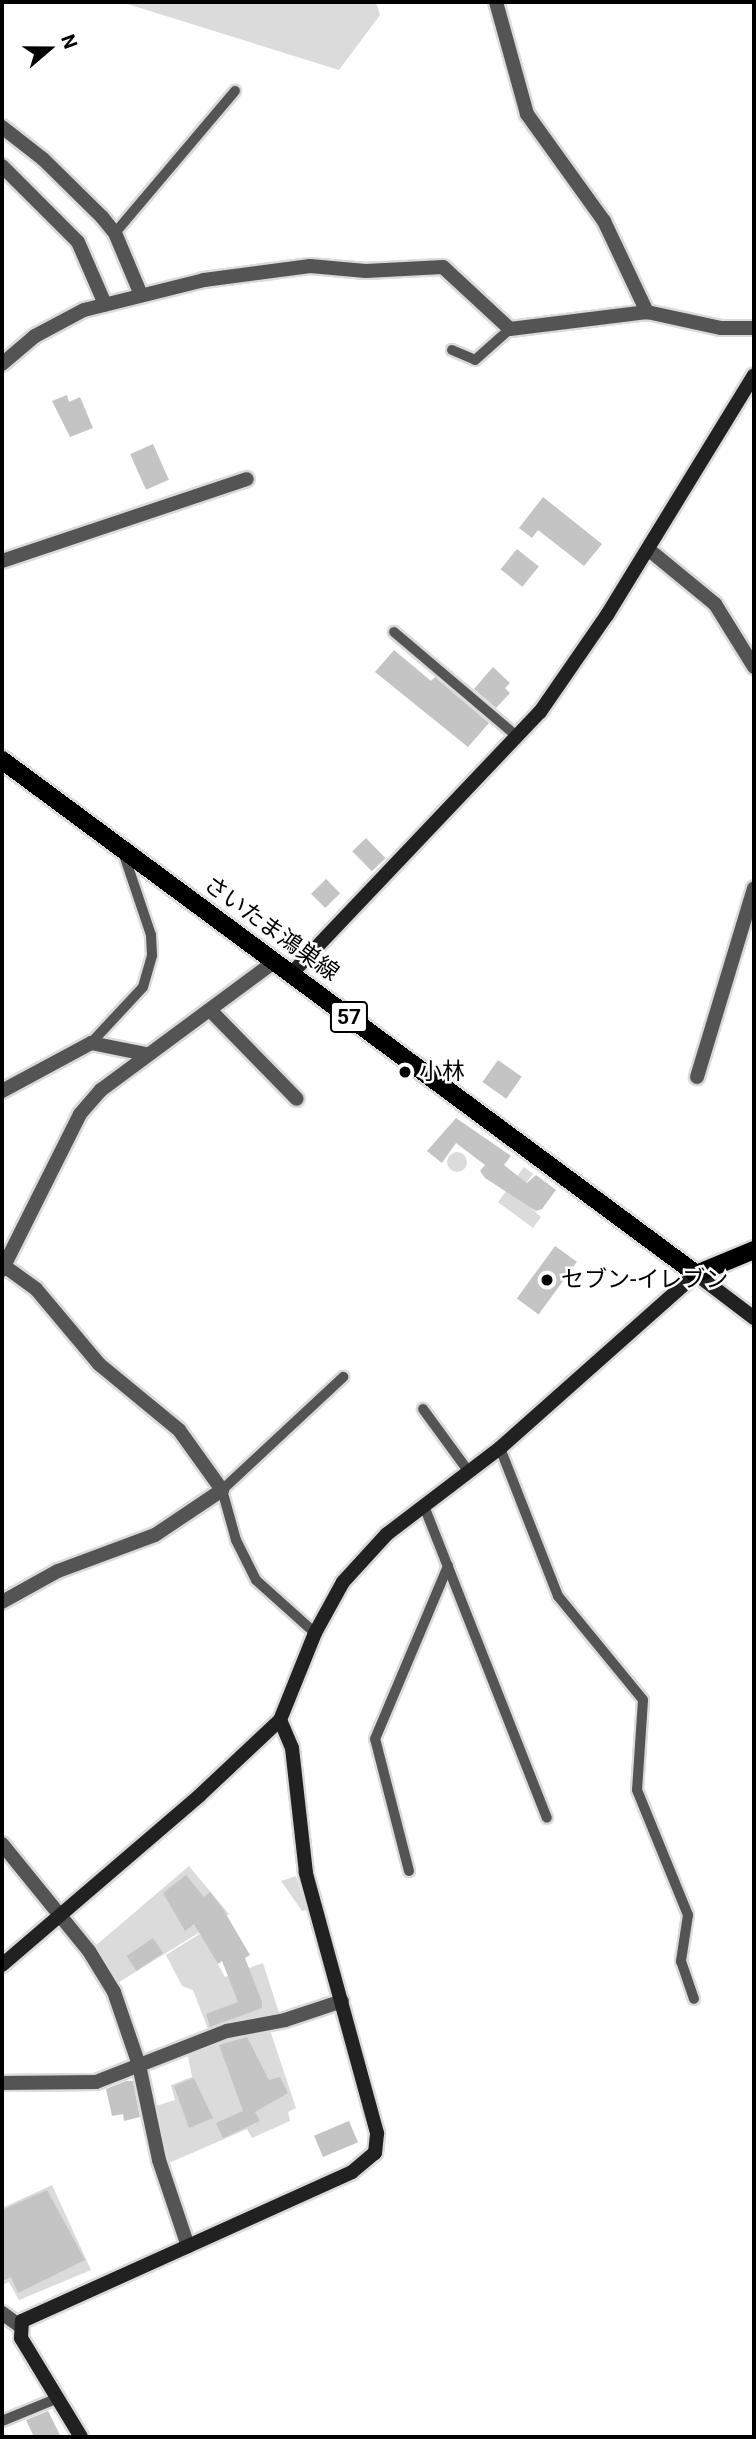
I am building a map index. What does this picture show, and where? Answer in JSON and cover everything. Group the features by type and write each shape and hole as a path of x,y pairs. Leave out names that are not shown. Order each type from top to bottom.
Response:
{"main road":[{"name":"さいたま鴻巣線","path":"2,761 695,1274"},
{"path":"695,1274 754,1250"}],"street":[{"path":"496,2 527,114 604,221 647,312"},
{"path":"2,127 43,159 115,233 141,295"},
{"path":"2,166 78,242 105,303"},
{"path":"2,365 35,336 105,303 310,266 366,271 443,267 458,277 510,329 647,312 721,328 754,328"},
{"path":"290,974 518,737 577,659 648,549 754,374"},
{"path":"2,561 247,479"},
{"path":"648,549 715,604 754,667"},
{"path":"697,1077 754,888"},
{"path":"2,1602 58,1571 155,1535 222,1490 179,1430 117,1381 36,1289 3,1268 80,1114 145,1054 274,962"},
{"path":"210,1010 297,1099"},
{"path":"2,1091 91,1043 145,1054"},
{"path":"2,1965 216,1781 280,1720 315,1633 343,1582 362,1558 500,1448 695,1274 754,1318"},
{"path":"20,2326 32,2315 352,2172 375,2153 377,2133 303,1860 292,1748 280,1720"},
{"path":"2,1844 61,1914 114,1993 139,2065 159,2160 188,2245"},
{"path":"2,2083 96,2082 228,2031 285,2020 342,2001"},
{"path":"2,2313 20,2326 21,2338 81,2437"}],"lane":[{"path":"115,233 235,91"},
{"path":"452,350 475,360 510,329"},
{"path":"394,632 518,737"},
{"path":"91,1043 143,987 152,955 150,935 123,851"},
{"path":"315,1633 256,1580 236,1540 222,1490 343,1377"},
{"path":"423,1409 469,1472"},
{"path":"500,1448 558,1596 643,1700 637,1790 688,1915 681,1961 694,1999"},
{"path":"424,1506 547,1818"},
{"path":"409,1871 374,1739 449,1566"},
{"path":"2,2421 58,2398"}],"shaded area":[{"path":"121,2 376,2 380,15 339,70"},
{"path":"453,1152 461,1152 467,1162 461,1172 453,1172 447,1166 447,1158"},
{"path":"524,1167 533,1174 517,1195 541,1217 533,1228 498,1202"},
{"path":"189,1866 229,1914 116,1984 94,1947"},
{"path":"296,1876 307,1910 302,1911 281,1881"},
{"path":"201,1933 225,1977 263,1963 280,2016 209,2032 193,1990 182,1986 166,1955"},
{"path":"270,2030 296,2108 288,2112 290,2121 252,2138 247,2129 169,2163 156,2106 175,2100 171,2085 192,2077 188,2056 224,2039"},
{"path":"52,2185 91,2270 19,2300 9,2282 2,2285 2,2208"}],"building":[{"path":"67,395 69,402 80,397 93,428 70,437 52,401"},
{"path":"153,444 169,480 146,490 130,454"},
{"path":"543,497 602,544 584,566 538,530 532,538 519,528"},
{"path":"517,549 539,567 522,587 501,569"},
{"path":"394,650 431,681 435,677 489,723 468,747 375,672"},
{"path":"493,667 510,683 505,688 510,693 496,708 474,689"},
{"path":"366,838 385,858 372,871 352,851"},
{"path":"326,879 340,893 325,908 311,894"},
{"path":"498,1060 522,1077 506,1099 483,1082"},
{"path":"456,1118 511,1156 504,1165 527,1183 536,1175 556,1190 542,1209 536,1211 485,1178 480,1171 485,1165 456,1143 442,1163 427,1151"},
{"path":"555,1246 577,1262 539,1314 517,1299"},
{"path":"186,1875 204,1897 210,1892 223,1909 250,1955 245,1958 262,2002 262,2008 210,2027 206,2014 238,2002 222,1961 218,1964 194,1924 185,1931 163,1893"},
{"path":"153,1938 163,1953 137,1971 126,1956"},
{"path":"247,2037 269,2080 280,2077 288,2093 255,2112 260,2121 223,2138 216,2123 243,2111 219,2045"},
{"path":"194,2078 213,2118 189,2128 174,2086"},
{"path":"133,2081 140,2117 124,2121 123,2114 112,2116 106,2089"},
{"path":"349,2121 358,2142 323,2157 314,2136"},
{"path":"47,2190 85,2260 18,2293 11,2277 2,2281 2,2210"},
{"path":"48,2411 61,2437 34,2437 26,2420"}],"place":[{"name":"小林","path":"405,1072"},
{"name":"セブン-イレブン","path":"547,1280"}]}
